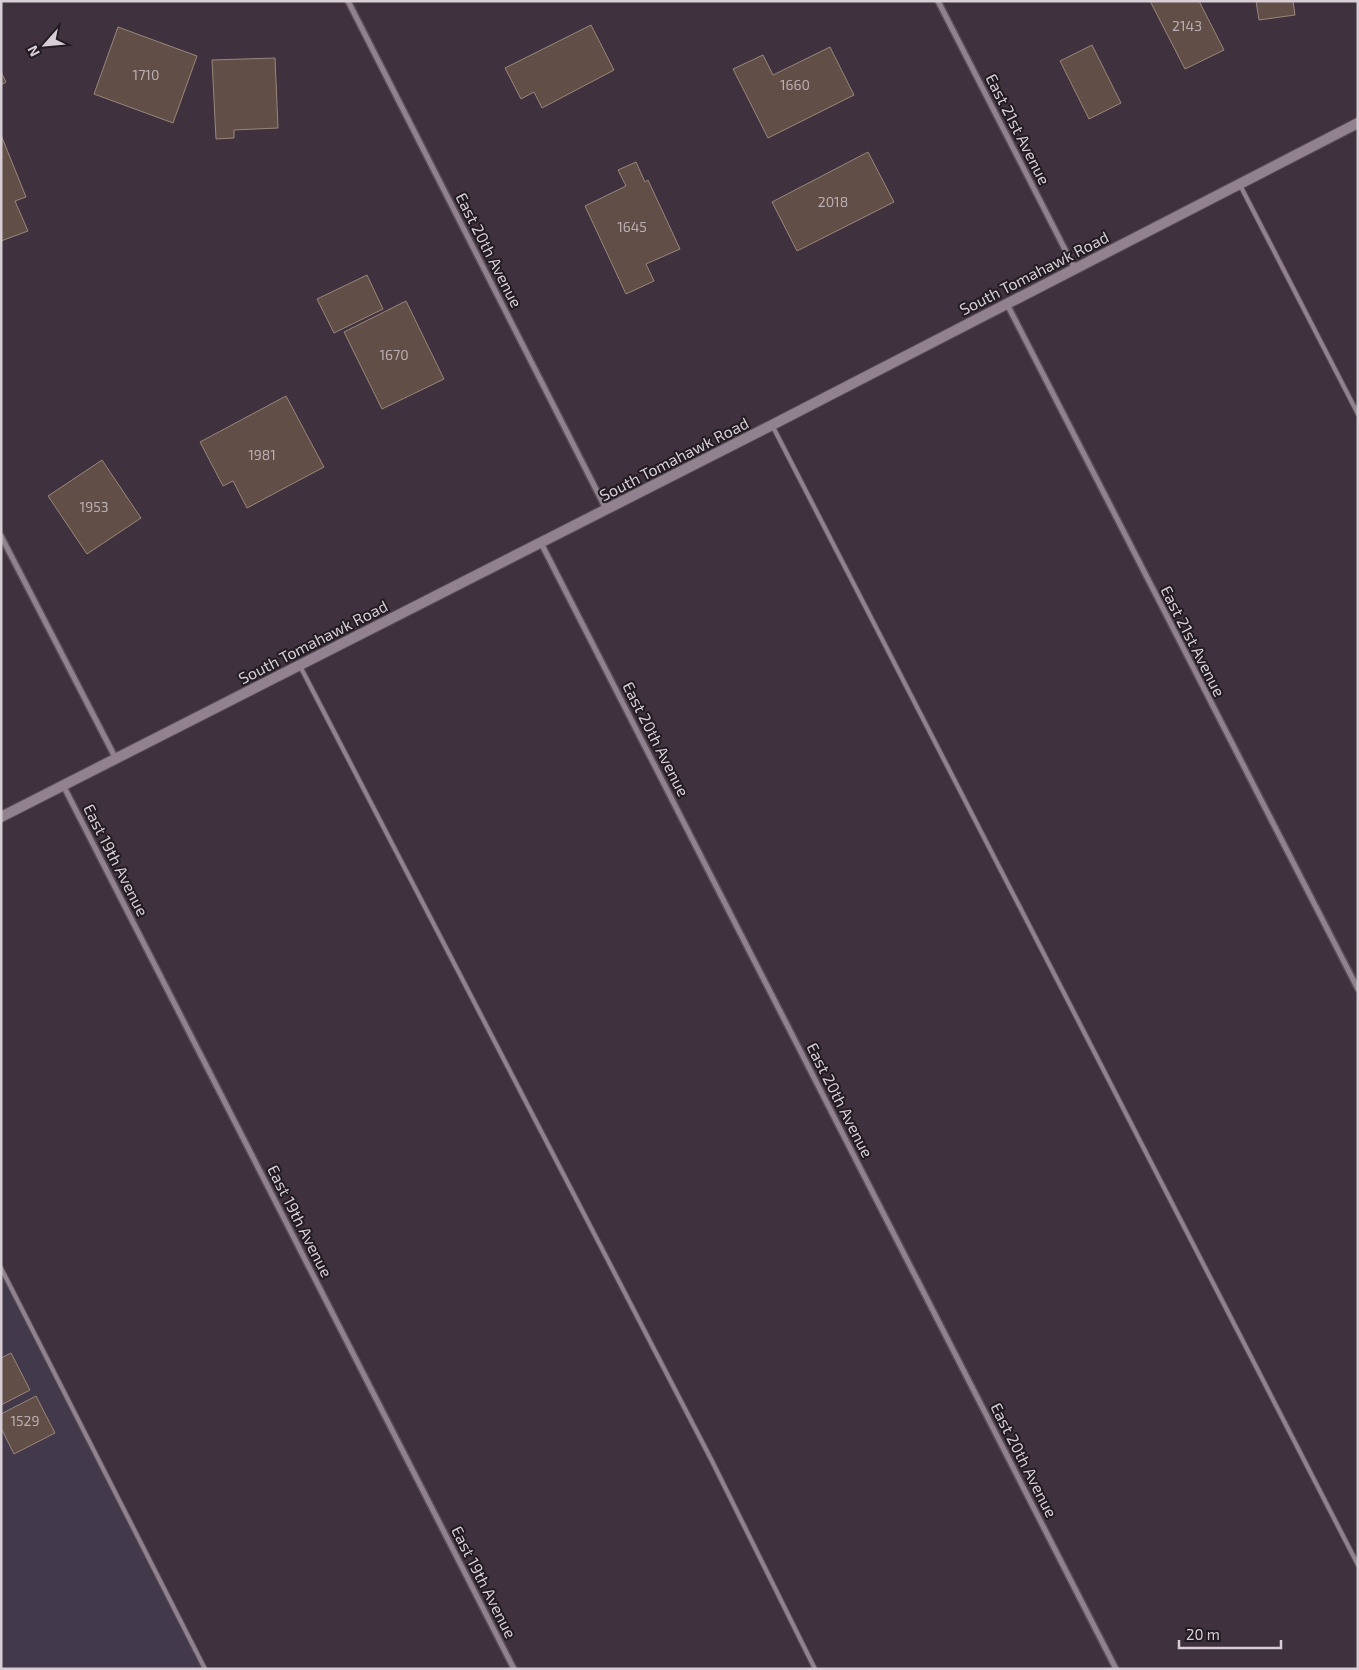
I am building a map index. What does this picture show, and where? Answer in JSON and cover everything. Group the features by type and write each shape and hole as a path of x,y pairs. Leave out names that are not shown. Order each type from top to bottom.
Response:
{"main road":[{"name":"South Tomahawk Road","path":"1,817 772,426 1358,123"}],"street":[{"name":"East 20th Avenue","path":"348,1 606,509"},
{"name":"East 21st Avenue","path":"939,1 1075,269"},
{"name":"East 21st Avenue","path":"1007,304 1358,989"},
{"path":"1,536 116,760"},
{"name":"East 20th Avenue","path":"540,542 1116,1669"},
{"name":"East 19th Avenue","path":"63,785 514,1669"}],"lane":[{"path":"1240,184 1358,414"},
{"path":"772,426 1358,1565"},
{"path":"300,666 712,1461 815,1669"},
{"path":"1,1268 206,1669"}],"shaded area":[{"path":"1,1268 205,1669 1,1669"}],"building":[{"path":"1150,1 1199,1 1224,50 1185,69"},
{"path":"1256,1 1293,1 1295,15 1259,20"},
{"path":"591,25 614,70 542,108 534,92 521,99 505,68"},
{"path":"118,27 197,56 173,123 94,94"},
{"path":"1092,45 1121,103 1089,119 1060,61"},
{"path":"830,47 854,95 768,138 733,69 763,55 773,75"},
{"path":"275,58 278,128 234,130 234,138 216,139 212,60"},
{"path":"1,72 6,82 1,85"},
{"path":"1,135 26,197 15,201 28,231 1,241"},
{"path":"868,152 894,202 797,251 772,202"},
{"path":"636,162 645,182 648,180 680,249 646,264 654,281 626,294 585,206 626,186 618,170"},
{"path":"367,275 383,309 334,333 317,299"},
{"path":"406,301 444,379 382,409 344,332"},
{"path":"286,396 324,467 247,508 233,481 223,486 200,442"},
{"path":"102,460 141,518 87,554 48,496"},
{"path":"11,1353 30,1390 1,1405 1,1358"},
{"path":"36,1396 55,1433 14,1454 1,1428 1,1414"}]}
